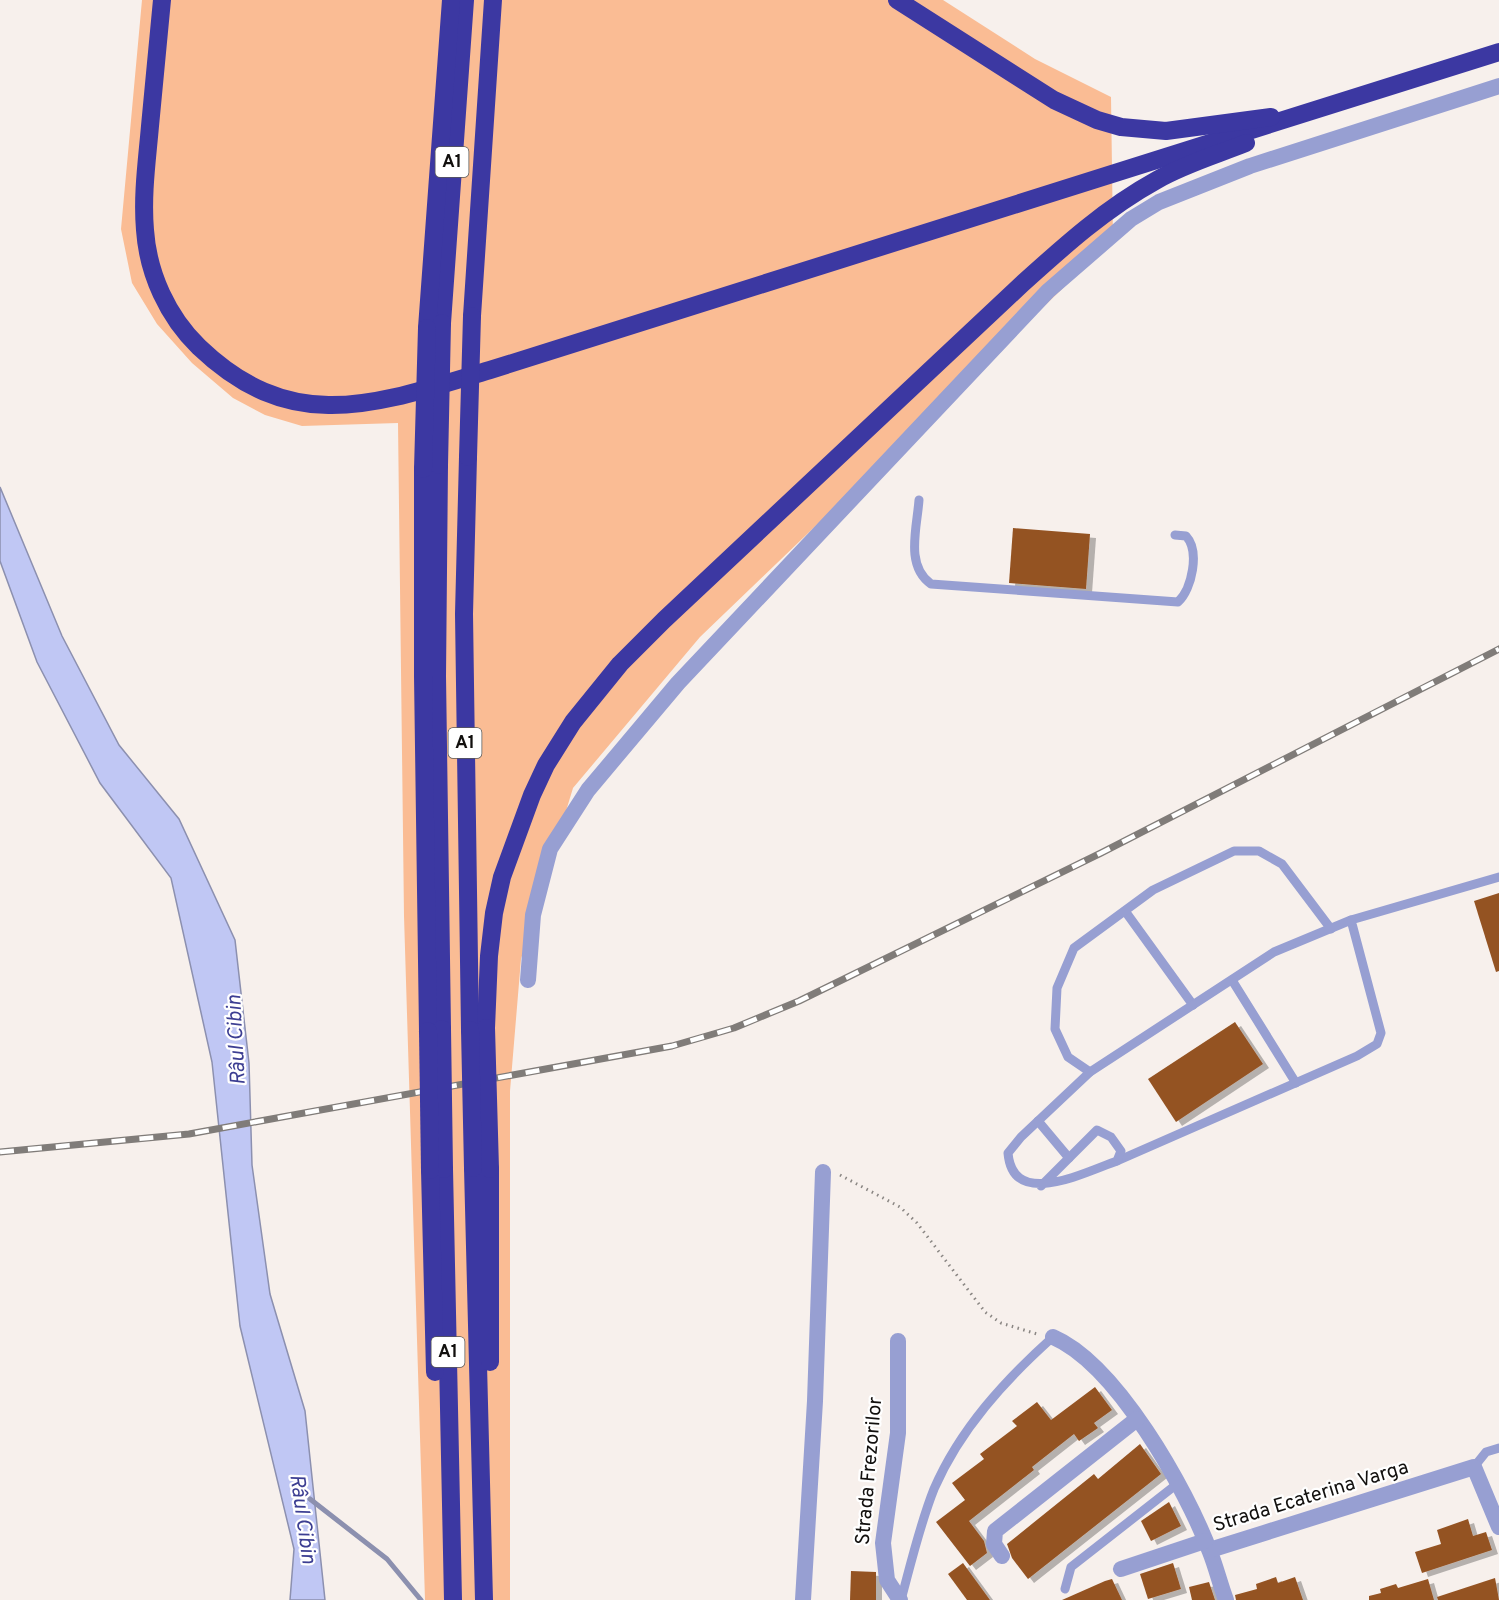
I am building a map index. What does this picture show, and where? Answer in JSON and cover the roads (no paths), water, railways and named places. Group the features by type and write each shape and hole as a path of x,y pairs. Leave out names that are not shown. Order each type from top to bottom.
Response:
{"highway":[{"path":"162,0 143,195 145,233 155,277 174,317 190,338 237,379 265,393 291,402 320,406 361,404 396,398 490,370 1499,52"},
{"path":"435,326 451,0"},
{"name":"A1","path":"453,1600 437,1169 435,1030 437,676 431,467 435,326 465,0"},
{"name":"A1","path":"484,1600 481,1447 482,1169 464,614 472,316 493,0"},
{"path":"897,0 1054,100 1097,120 1121,127 1166,131 1207,127 1248,118 1288,118"},
{"path":"478,1029 494,913 515,837 552,757 573,722 620,664 1014,291 1080,233 1106,212 1157,180 1248,142 1288,118"}],"street":[{"path":"528,980 533,915 550,849 588,790 678,683 1048,291 1131,219 1159,202 1250,166 1499,86"},
{"path":"803,1600 815,1401 823,1172"},
{"path":"1053,1337 1083,1354 1109,1381 1137,1419 1177,1484 1208,1546 1121,1569"},
{"name":"Strada Frezorilor","path":"898,1341 898,1433 883,1543 887,1580 900,1600"},
{"path":"1002,1556 994,1544 995,1531 1137,1419"},
{"path":"1474,1467 1499,1527"},
{"name":"Strada Ecaterina Varga","path":"1226,1600 1208,1546 1474,1467"}],"lane":[{"path":"919,500 915,564 923,579 931,584 1178,602 1187,591 1194,550 1186,536 1175,535"},
{"path":"1089,1072 1068,1057 1055,1029 1057,988 1074,948 1153,890 1234,851 1259,851 1282,864 1331,929"},
{"path":"1351,920 1381,1033 1377,1044 1358,1056 1117,1161 1041,1186 1023,1182 1009,1166 1008,1153 1089,1072 1274,952 1351,920 1499,877"},
{"path":"1125,911 1193,1005"},
{"path":"1232,980 1296,1083"},
{"path":"1038,1121 1069,1158"},
{"path":"1041,1186 1097,1130 1112,1137 1121,1151 1117,1161"},
{"path":"900,1600 934,1488 960,1444 1000,1388 1053,1337"},
{"path":"1474,1467 1486,1452 1499,1448"},
{"path":"1065,1589 1071,1567 1177,1484"}],"water":[{"name":"Râul Cibin","path":"0,487 62,636 119,745 179,819 235,940 249,1063 252,1165 270,1294 305,1411 325,1600 290,1600 294,1549 240,1326 212,1062 171,878 100,783 37,662 0,561"}],"waterway":[{"name":"Râul Cibin","path":"310,1499 387,1559 421,1600"}],"railway":[{"path":"0,1152 189,1134 672,1046 734,1028 799,1001 1101,853 1499,649"}]}
